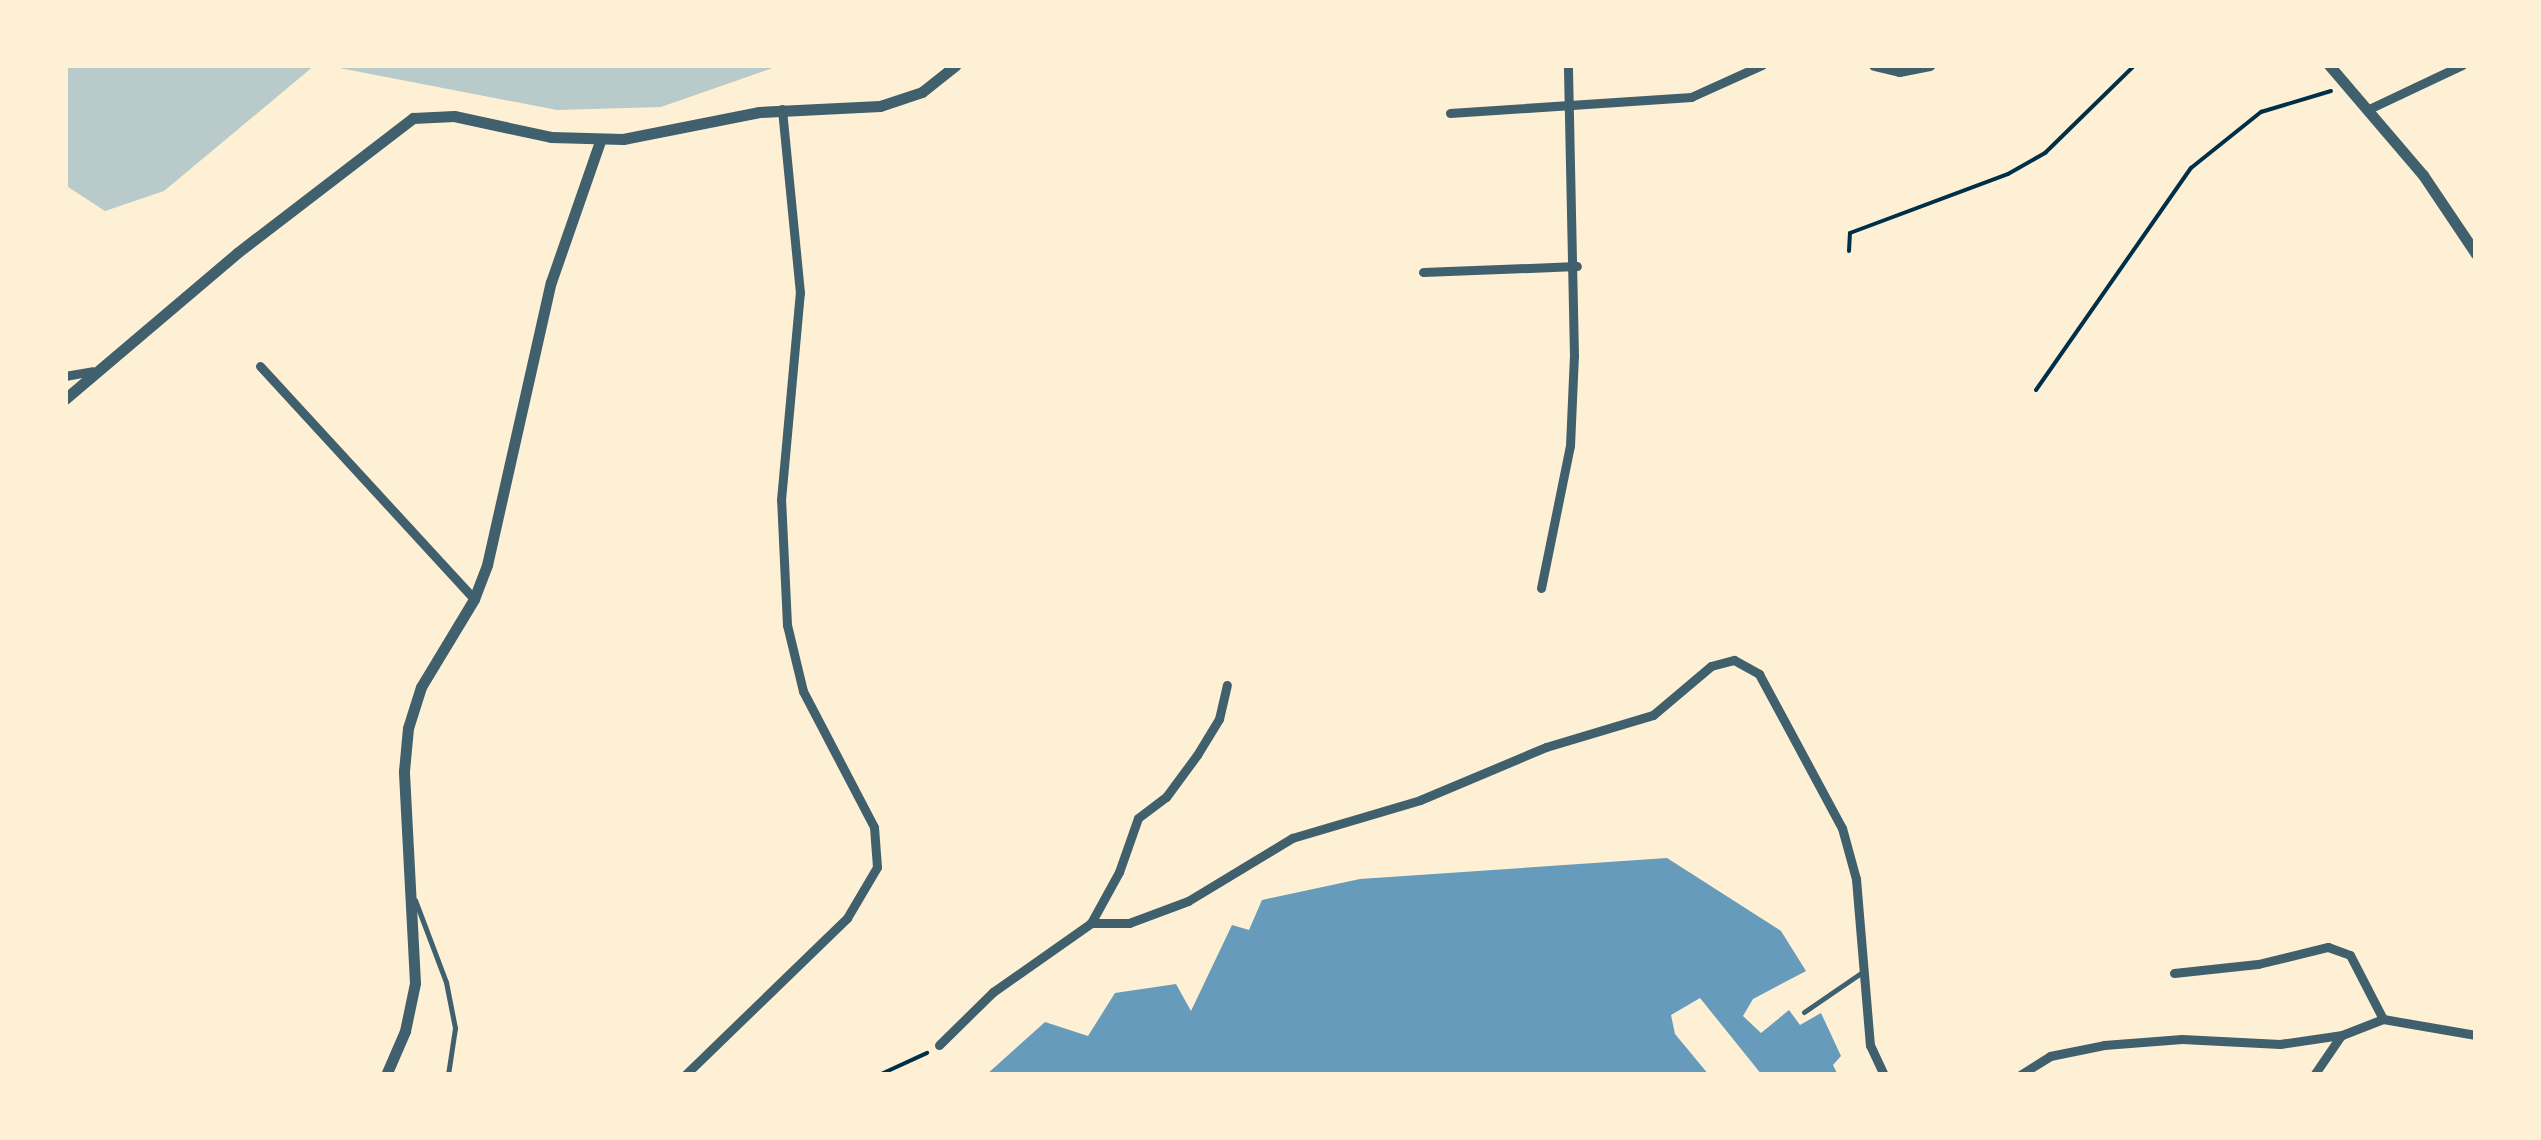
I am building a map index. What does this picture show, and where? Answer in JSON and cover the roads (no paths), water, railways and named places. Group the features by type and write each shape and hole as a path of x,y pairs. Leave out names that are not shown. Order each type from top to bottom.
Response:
{"street":[{"path":"65,399 93,372 413,118 454,116 600,141 782,110 880,106 922,92 956,65"},
{"path":"1541,588 1570,446 1577,266 1568,65"},
{"path":"1450,113 1691,97 1762,65"},
{"path":"1874,65 1899,72 1929,65"},
{"path":"2329,65 2370,108 2476,254"},
{"path":"2370,108 2462,65"},
{"path":"686,1075 847,918 877,867 874,827 803,691 787,626 781,500 800,293 782,110"},
{"path":"386,1075 405,1031 415,983 404,771 408,728 432,666 474,600 551,282 600,141"},
{"path":"1422,272 1577,266"},
{"path":"260,366 474,600"},
{"path":"65,376 93,372"},
{"path":"1091,923 1128,923 1158,912 1292,838 1653,715 1711,666 1734,660 1758,674 1842,828 1856,879 1870,1044 1884,1075"},
{"path":"939,1045 993,992 1091,923 1138,818 1166,797 1197,755 1219,720 1228,685"},
{"path":"2174,972 2258,964 2328,947 2350,954 2383,1019"},
{"path":"2020,1075 2050,1056 2104,1045 2182,1038 2280,1044 2342,1034 2383,1019 2476,1035"},
{"path":"2314,1075 2342,1034"}],"lane":[{"path":"410,888 446,982 455,1028 448,1075"},
{"path":"1804,1012 1861,972"}],"water":[{"path":"1667,858 1781,931 1806,971 1753,999 1743,1016 1761,1033 1789,1010 1800,1025 1821,1013 1841,1056 1833,1065 1838,1075 1762,1075 1700,998 1671,1015 1675,1034 1709,1075 986,1075 1045,1022 1088,1036 1115,993 1176,984 1191,1011 1232,925 1249,930 1262,900 1360,879"}]}
